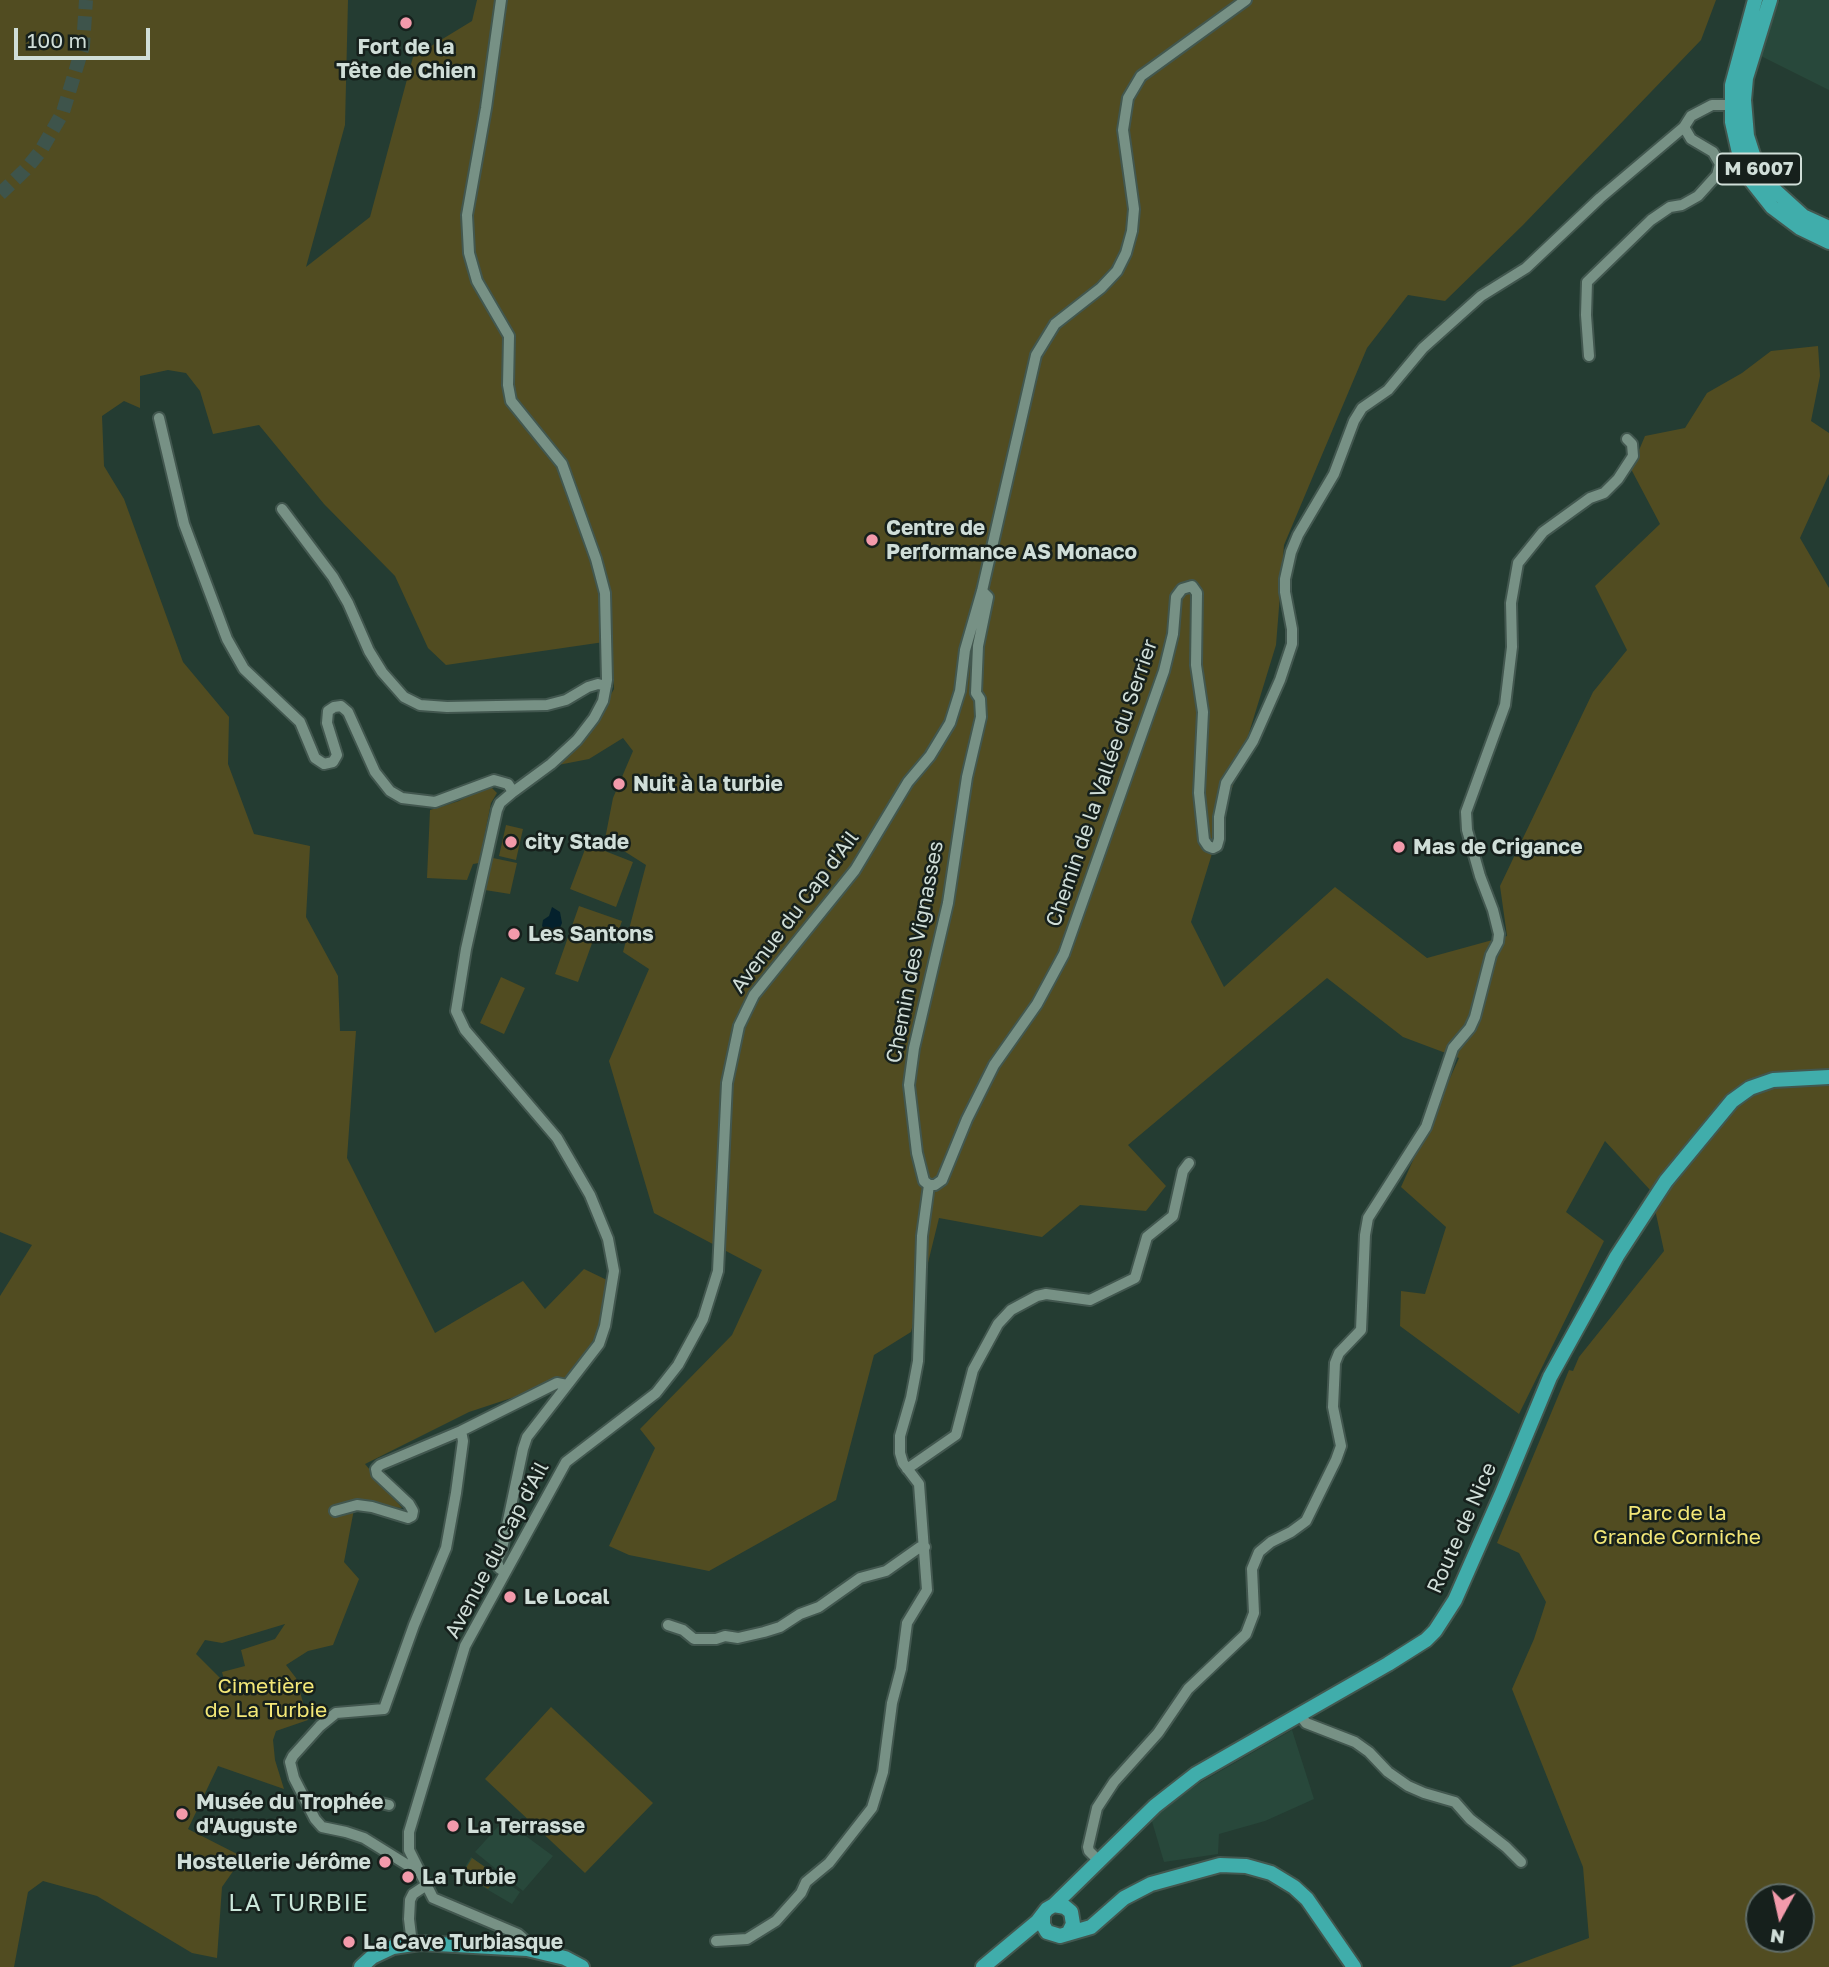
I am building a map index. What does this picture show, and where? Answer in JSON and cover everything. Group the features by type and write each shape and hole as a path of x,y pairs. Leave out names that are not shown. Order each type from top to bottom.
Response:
{"main road":[{"path":"1731,102 1734,72 1755,0"},
{"name":"M 6007","path":"1770,0 1746,78 1744,121 1756,163 1770,186 1803,216 1829,229"},
{"name":"M 6007","path":"1731,102 1739,153 1744,170 1753,184 1783,217 1829,242"},
{"name":"Route de Nice","path":"1042,1916 1047,1909 1066,1917 1072,1887 1155,1806 1196,1774 1426,1640 1444,1619 1502,1493 1550,1377 1618,1256 1666,1181 1732,1101 1750,1088 1773,1080 1829,1077"},
{"path":"1017,1939 1047,1932 1060,1936 1066,1917 1084,1923 1099,1922 1125,1898 1151,1884 1220,1866 1247,1866 1271,1872 1294,1887 1312,1906 1354,1967"},
{"path":"1042,1916 1042,1925 1047,1932"},
{"path":"983,1967 1042,1916"},
{"path":"361,1967 381,1952 412,1944 527,1949 565,1958 582,1967"}],"street":[{"path":"500,0 486,108 467,215 470,253 477,281 509,336 508,386 511,401 562,464 596,559 605,593 606,686 603,701 594,718 577,740 551,764 513,792 497,810 468,939 456,1011 465,1030 557,1138 590,1195 608,1239 614,1271 605,1326 598,1345 527,1437 497,1561 499,1568 505,1572"},
{"name":"Avenue du Cap d'Ail","path":"427,1891 409,1850 410,1832 465,1646 566,1462 635,1412 656,1393 678,1365 694,1338 712,1296 718,1271 727,1083 739,1026 754,995 855,870 902,792 930,756 950,723 960,691 965,650 982,591 1036,355 1055,324 1101,288 1117,271 1126,253 1134,209 1123,130 1128,97 1141,76 1246,0"},
{"name":"Chemin de la Vallée du Serrier","path":"929,1185 942,1180 967,1119 994,1065 1037,1004 1064,954 1164,671 1173,634 1176,597 1182,589 1192,586 1197,593 1196,665 1203,712 1199,793 1204,840 1213,848 1217,846 1219,839 1219,817 1226,783 1253,741 1280,680 1292,644 1292,629 1284,592 1291,552 1334,474 1354,421 1362,408 1388,390 1423,348 1480,296 1527,268 1600,198 1684,127 1691,116 1712,104 1731,102"},
{"path":"1589,356 1587,282 1651,220 1670,207 1682,205 1698,196 1717,175 1720,164 1713,152 1691,139 1684,127"},
{"path":"159,418 184,524 227,639 244,669 300,722 315,758 324,764 333,762 337,755 327,723 328,711 334,706 341,706 348,712 374,772 390,791 402,798 435,802 495,780 508,784 513,792"},
{"path":"1098,1860 1088,1847 1097,1808 1114,1782 1158,1733 1188,1689 1247,1634 1254,1614 1252,1569 1259,1552 1306,1521 1336,1460 1341,1446 1333,1407 1335,1363 1339,1353 1361,1330 1368,1218 1426,1127 1453,1048 1470,1028 1475,1017 1490,955 1499,934 1467,830 1466,812 1505,705 1512,647 1511,603 1518,564 1543,532 1590,498 1604,493 1618,479 1633,456 1632,444 1627,439"},
{"path":"282,509 333,577 348,603 369,652 404,697 420,705 447,707 547,705 566,700 588,687 598,684 606,686"},
{"name":"Chemin des Vignasses","path":"716,1941 747,1939 776,1921 801,1893 807,1882 829,1863 872,1808 883,1772 907,1623 927,1590 919,1484 907,1469 900,1453 900,1436 918,1360 922,1236 929,1185 924,1181 917,1153 909,1085 914,1048 948,903 967,777 981,717 980,699 976,693 978,646 988,605 988,597 982,591"},
{"path":"960,691 976,693"},
{"path":"907,1469 956,1435 973,1370 998,1324 1011,1310 1046,1294 1090,1300 1135,1278 1147,1237 1173,1216 1184,1171 1189,1163"},
{"path":"335,1511 349,1506 365,1506 412,1517 414,1511 410,1504 376,1474 380,1465 461,1431 557,1383 567,1385"},
{"path":"415,1866 409,1866 364,1838 329,1830 318,1824 294,1778 290,1762 320,1726 336,1713 384,1709 414,1625 446,1548 463,1441 461,1431"},
{"path":"668,1625 683,1630 694,1639 743,1637 772,1630 828,1602 860,1578 886,1570 925,1546"},
{"path":"1300,1715 1306,1723 1355,1742 1408,1786 1455,1802 1470,1819 1521,1862"},
{"path":"412,1944 409,1919 413,1894 427,1891 437,1901 518,1934 527,1942 527,1949"}],"shaded area":[{"path":"1780,0 1829,0 1829,90 1759,55"},
{"path":"1292,1730 1314,1799 1265,1821 1219,1834 1218,1854 1164,1862 1151,1818 1198,1784"},
{"path":"504,1820 553,1856 523,1891 475,1852"},
{"path":"471,1857 520,1892 512,1904 461,1874"}],"green space":[{"path":"0,0 348,0 345,125 306,267 370,217 413,57 472,21 477,0 1716,0 1701,40 1523,225 1445,301 1408,295 1367,348 1284,545 1276,645 1191,922 1224,987 1335,887 1427,958 1507,936 1500,886 1593,692 1627,650 1595,586 1660,524 1631,469 1645,436 1685,428 1707,393 1742,373 1771,351 1818,346 1820,376 1811,421 1829,433 1829,474 1800,538 1829,588 1829,1967 1510,1967 1589,1938 1583,1867 1512,1689 1534,1639 1546,1602 1519,1553 1497,1543 1569,1370 1573,1371 1579,1357 1664,1251 1651,1191 1605,1141 1566,1212 1604,1241 1519,1414 1400,1326 1401,1291 1425,1294 1446,1227 1401,1187 1459,1058 1403,1037 1327,978 1128,1145 1166,1186 1146,1211 1080,1205 1042,1237 939,1218 911,1332 874,1355 836,1500 709,1571 629,1555 609,1546 655,1448 640,1429 732,1335 762,1270 654,1213 609,1061 649,969 623,952 646,865 605,839 613,798 633,751 623,738 589,759 558,765 591,729 614,689 611,641 446,665 428,648 395,576 324,504 259,425 213,434 200,391 186,373 168,370 140,376 140,408 124,401 102,416 104,466 124,499 183,662 229,717 228,764 254,834 310,846 306,917 338,976 340,1031 356,1031 347,1158 435,1333 523,1281 545,1309 584,1269 609,1281 597,1334 569,1379 469,1412 365,1464 402,1508 355,1504 344,1562 359,1579 333,1645 308,1651 286,1665 296,1678 308,1720 276,1731 273,1740 275,1760 284,1789 218,1766 188,1829 243,1857 222,1887 217,1958 192,1953 97,1896 43,1881 28,1892 14,1967 0,1967 0,1296 32,1245 0,1232","holes":["285,1624 275,1639 241,1650 245,1666 222,1672 225,1683 196,1654 205,1640 222,1643"]},
{"path":"482,788 492,788 497,793 491,803 479,863 473,864 467,880 427,878 430,810 459,801"},
{"name":"city Stade","path":"506,825 523,829 516,860 499,856"},
{"path":"587,844 633,862 616,907 570,889"},
{"path":"493,858 517,863 510,894 485,890"},
{"path":"579,906 622,921 615,941 595,935 578,982 555,974"},
{"path":"501,977 525,988 504,1034 480,1023"},
{"path":"551,1707 653,1803 585,1873 485,1779"},
{"path":"472,1858 498,1876 488,1889 463,1873"}],"water":[{"path":"552,907 560,912 562,923 559,930 553,933 547,932 542,926"}],"tunnel":[{"path":"0,194 40,152 63,112 83,46 86,0"}],"place":[{"name":"Fort de la Tête de Chien","path":"406,23"},
{"name":"Centre de Performance AS Monaco","path":"872,540"},
{"name":"Nuit à la turbie","path":"619,784"},
{"name":"city Stade","path":"511,842"},
{"name":"Mas de Crigance","path":"1399,847"},
{"name":"Les Santons","path":"514,934"},
{"name":"Le Local","path":"510,1597"},
{"name":"Musée du Trophée d'Auguste","path":"182,1814"},
{"name":"La Terrasse","path":"453,1826"},
{"name":"Hostellerie Jérôme","path":"385,1862"},
{"name":"La Turbie","path":"408,1877"},
{"name":"La Cave Turbiasque","path":"349,1942"}],"district":[{"name":"LA TURBIE","path":"299,1903"}],"park label":[{"name":"Parc de la Grande Corniche","path":"1677,1525"},
{"name":"Cimetière de La Turbie","path":"266,1698"}]}
